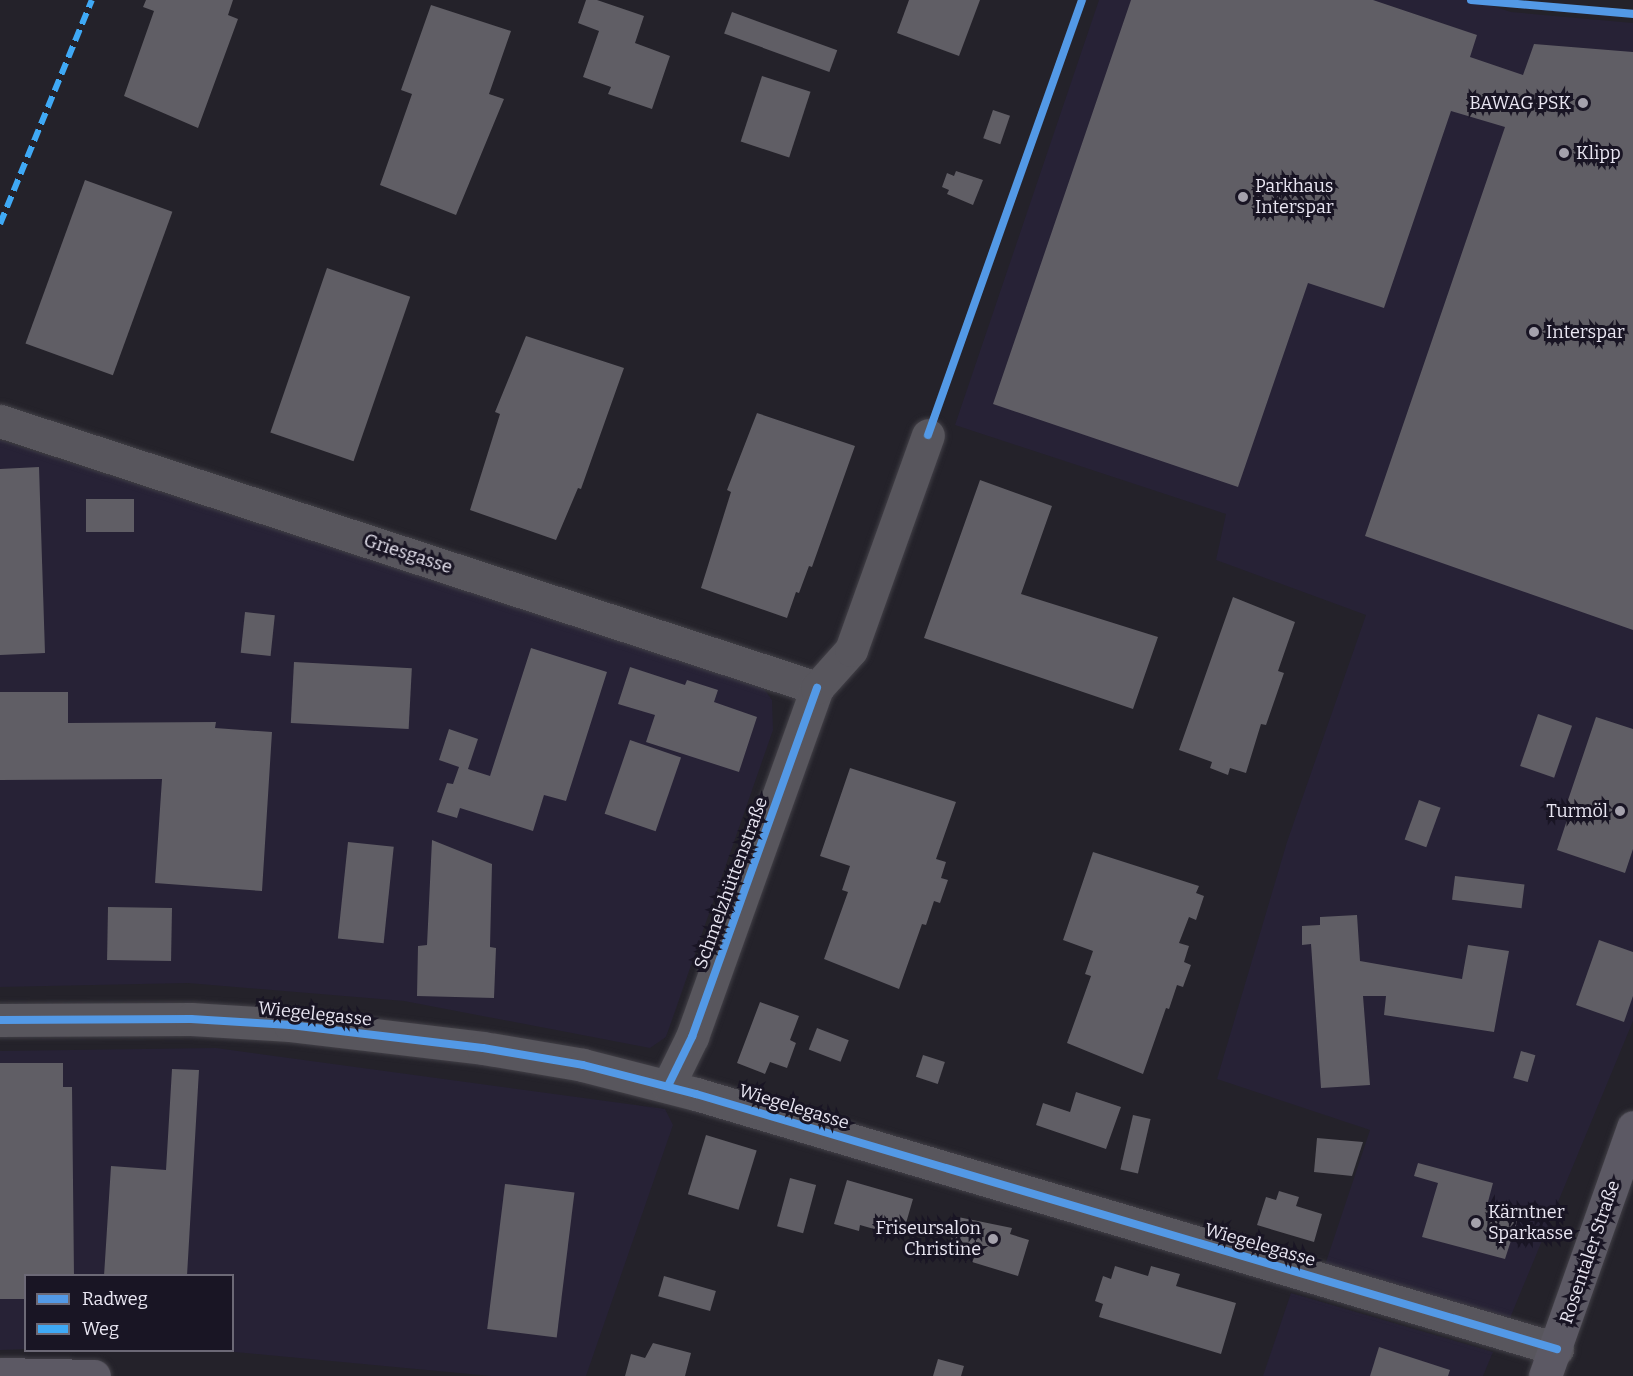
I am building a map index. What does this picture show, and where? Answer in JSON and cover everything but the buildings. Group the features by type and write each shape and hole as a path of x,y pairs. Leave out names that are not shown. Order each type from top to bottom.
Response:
{"main road":[{"name":"Rosentaler Straße","path":"1551,1362 1633,1127"},
{"path":"0,1374 94,1376"}],"street":[{"name":"Griesgasse","path":"0,421 817,688"},
{"name":"Schmelzhüttenstraße","path":"668,1086 692,1037 817,688 851,650 928,435"},
{"name":"Wiegelegasse","path":"0,1020 191,1018 290,1025 483,1048 583,1065 668,1086 1551,1362"}],"shaded area":[{"path":"1099,0 1474,0 1511,12 1633,23 1633,1021 1510,1318 1325,1265 1370,1130 1217,1079 1287,842 1366,615 1216,560 1226,514 955,425"},
{"path":"0,440 762,686 772,700 773,730 666,1037 650,1048 404,1001 188,983 0,987"},
{"path":"216,1048 665,1109 673,1125 586,1376 491,1376 234,1352 234,1274 24,1274 24,1349 0,1350 0,1051"},
{"path":"1291,1293 1493,1352 1483,1376 1263,1376"}],"marked path":[{"path":"0,224 92,0"}],"cycle path":[{"path":"928,435 1082,0"},
{"path":"1471,0 1633,14"},
{"path":"668,1086 692,1037 817,688"},
{"path":"0,1020 191,1019 290,1025 483,1048 583,1065 696,1094 1557,1349"}],"place":[{"name":"BAWAG PSK","path":"1583,103"},
{"name":"Klipp","path":"1564,153"},
{"name":"Parkhaus Interspar","path":"1243,197"},
{"name":"Interspar","path":"1534,332"},
{"name":"Turmöl","path":"1620,811"},
{"name":"Kärntner Sparkasse","path":"1476,1223"},
{"name":"Friseursalon Christine","path":"993,1239"}]}
